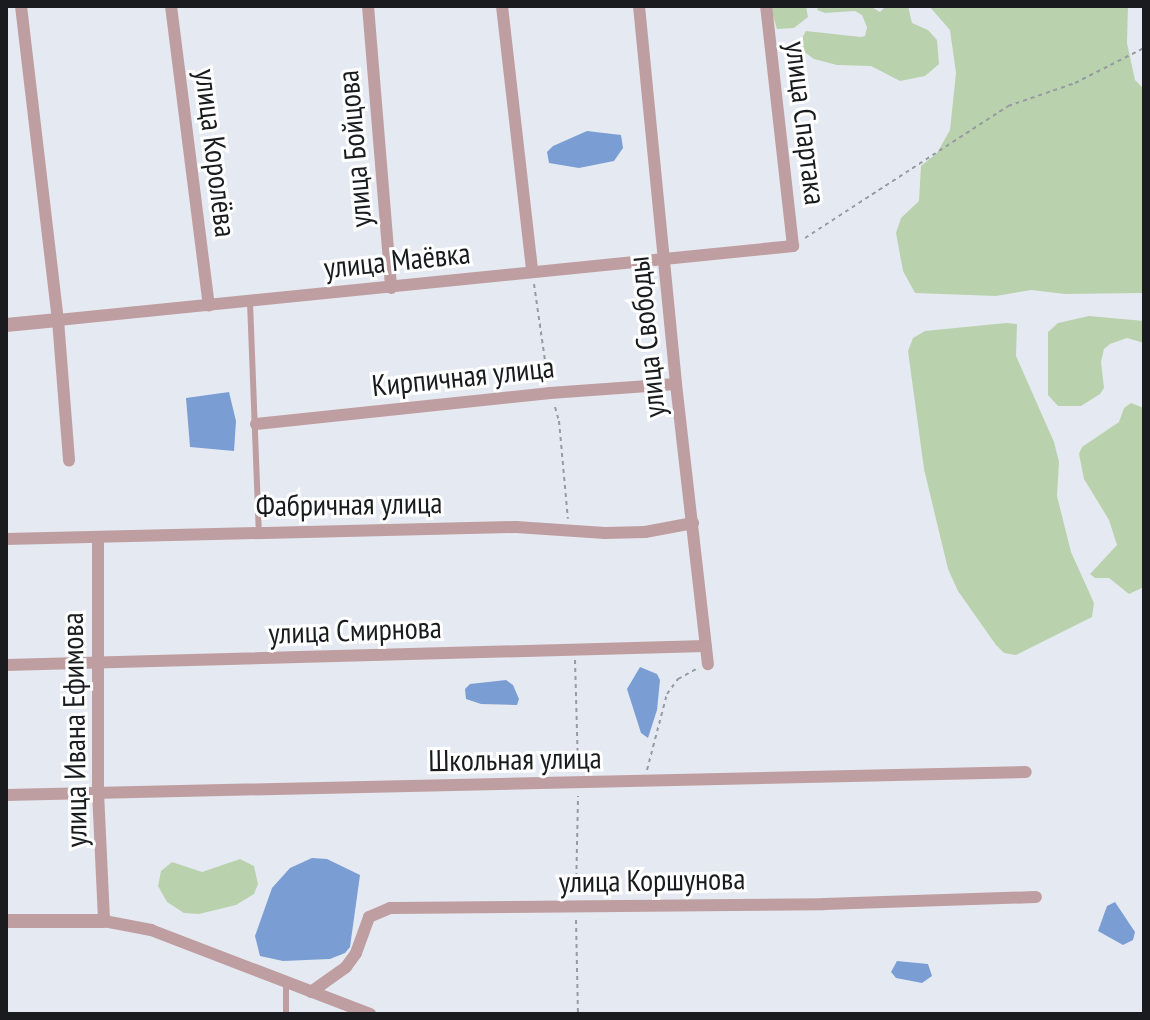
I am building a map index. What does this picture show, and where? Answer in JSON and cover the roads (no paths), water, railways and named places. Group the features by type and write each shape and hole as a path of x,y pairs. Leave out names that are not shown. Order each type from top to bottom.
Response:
{"street":[{"path":"21,6 58,320 69,461"},
{"name":"улица Королёва","path":"171,6 209,306"},
{"name":"улица Бойцова","path":"368,6 391,288"},
{"path":"502,6 532,271"},
{"name":"улица Свободы","path":"639,6 676,384 708,664"},
{"name":"улица Спартака","path":"766,6 793,246"},
{"name":"улица Маёвка","path":"6,325 793,246"},
{"name":"Кирпичная улица","path":"256,424 676,384"},
{"name":"Фабричная улица","path":"6,539 516,527 619,533 693,523"},
{"name":"улица Ивана Ефимова","path":"98,538 98,792 104,921"},
{"name":"улица Смирнова","path":"6,665 99,665 706,646"},
{"name":"Школьная улица","path":"6,795 1026,772"},
{"name":"улица Коршунова","path":"311,992 346,967 356,953 369,917 390,908 1036,897"},
{"path":"6,921 104,921 151,930 370,1014"}],"lane":[{"path":"250,302 259,532"},
{"path":"286,983 286,1014"}],"water":[{"path":"587,131 621,135 623,148 614,161 579,168 549,163 547,152 553,146"},
{"path":"229,392 236,421 234,451 190,447 186,398"},
{"path":"640,667 657,674 660,680 657,710 648,738 641,733 627,689"},
{"path":"506,680 513,685 519,699 517,705 481,704 466,699 465,689 470,684"},
{"path":"312,858 327,859 360,875 350,947 345,953 330,959 283,961 260,956 255,936 272,888 290,868"},
{"path":"1115,902 1135,932 1133,940 1123,945 1098,931 1107,906"},
{"path":"897,961 928,964 932,976 922,983 896,978 891,972"}]}
